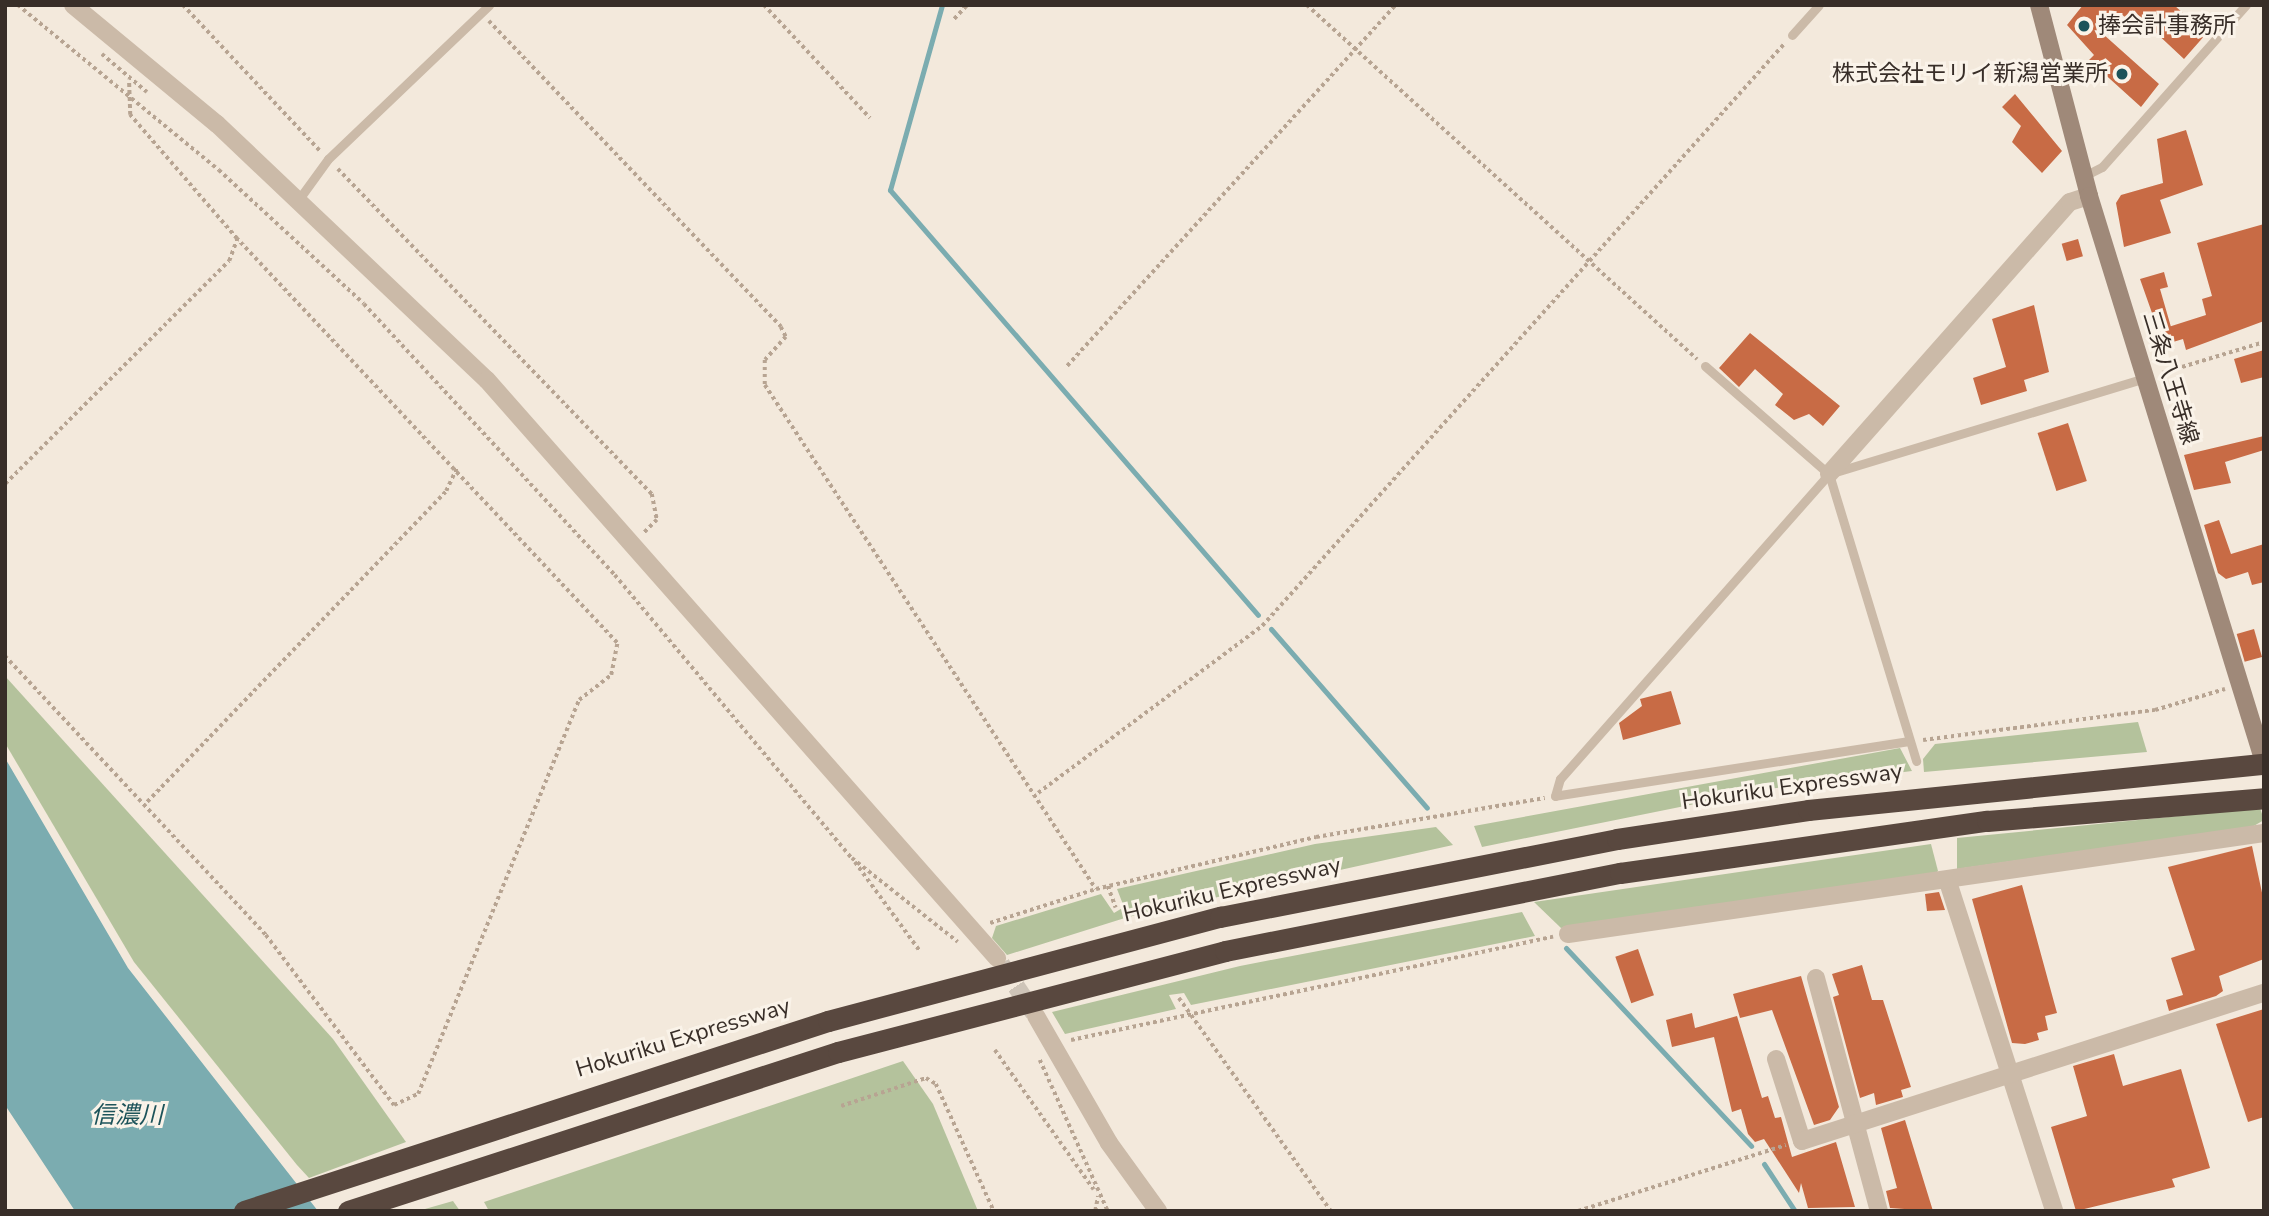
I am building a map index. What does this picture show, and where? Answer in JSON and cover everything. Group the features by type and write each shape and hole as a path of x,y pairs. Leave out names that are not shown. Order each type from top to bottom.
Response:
{"highway":[{"name":"Hokuriku Expressway","path":"244,1211 649,1075 930,993 1220,917 1617,839 1984,788 2264,763"},
{"path":"348,1211 656,1108 953,1021 1224,951 1619,873 1987,821 2264,798"}],"main road":[{"name":"三条八王寺線","path":"2039,5 2084,176 2237,686 2264,763"}],"street":[{"path":"73,5 299,199 487,380 986,947"},
{"path":"1829,474 2070,202 2090,196"},
{"path":"1568,934 1948,882 2264,833"},
{"path":"1948,882 2054,1211"},
{"path":"1816,978 1879,1211"},
{"path":"1776,1059 1802,1141 2264,993"},
{"path":"1036,1016 1109,1143 1158,1211"}],"lane":[{"path":"299,199 328,159 489,5"},
{"path":"1792,35 1819,5"},
{"path":"2084,176 2102,167 2246,5"},
{"path":"1705,366 1829,474 1916,761"},
{"path":"1909,741 1555,796 1560,779 1829,474 2144,378"}],"path":[{"path":"18,5 125,91 289,232 466,409 852,858 920,951"},
{"path":"183,5 652,494 657,520 633,544"},
{"path":"764,5 870,118"},
{"path":"954,19 967,5"},
{"path":"1307,5 1705,366"},
{"path":"1068,366 1396,5"},
{"path":"481,13 780,327 786,337 765,359 765,386 1038,793 1096,889"},
{"path":"1038,793 1262,625 1590,264 1792,35"},
{"path":"5,656 147,802 266,935 394,1105 418,1094 579,701 611,675 617,643 457,467 237,239 130,115 125,91 129,80"},
{"path":"5,484 229,261 237,239"},
{"path":"2144,378 2264,342"},
{"path":"147,802 446,491 457,467"},
{"path":"1909,741 2155,710 2237,686"},
{"path":"852,858 952,939 986,947 1008,913 1096,889 1315,837 1555,796"},
{"path":"1108,886 1116,908"},
{"path":"1095,1211 1099,1197 1042,1071 1039,1054 1054,1045 1568,934"},
{"path":"1178,998 1331,1211"},
{"path":"995,1050 1108,1211"},
{"path":"841,1106 926,1078 936,1084 994,1211"},
{"path":"1578,1211 1802,1141"}],"green space":[{"path":"5,676 333,1039 406,1142 309,1178 297,1165 134,962 5,743"},
{"path":"2138,722 2147,752 1924,772 1923,759 1935,744"},
{"path":"1900,748 1912,771 1769,789 1482,847 1474,826"},
{"path":"2260,808 2264,820 2252,827 1957,869 1957,838"},
{"path":"1436,827 1453,845 1128,917 1007,955 992,938 996,926 1101,894 1114,913 1124,907 1117,889 1315,844"},
{"path":"1931,844 1938,871 1931,877 1561,928 1534,902"},
{"path":"1522,912 1535,936 1191,1005 1184,993 1169,995 1176,1009 1065,1034 1052,1012 1240,966"},
{"path":"903,1061 933,1104 978,1211 489,1211 484,1202"},
{"path":"453,1201 460,1211 418,1211"}],"water":[{"name":"信濃川","path":"5,758 128,968 318,1211 75,1211 5,1105"}],"building":[{"path":"2083,5 2174,5 2206,34 2184,59 2137,15 2131,22 2120,13 2103,34 2159,84 2141,107 2089,60 2094,55 2067,25"},
{"path":"2015,94 2062,151 2042,173 2012,142 2021,126 2002,107"},
{"path":"2186,130 2203,185 2160,200 2171,233 2124,247 2116,203 2121,195 2163,183 2157,139"},
{"path":"2264,224 2264,321 2186,350 2183,339 2163,345 2159,330 2206,315 2202,299 2212,296 2197,243"},
{"path":"2078,239 2083,256 2067,261 2062,244"},
{"path":"2164,272 2168,287 2160,289 2171,327 2158,330 2140,279"},
{"path":"2034,305 2049,372 2024,380 2027,391 1981,405 1973,378 2006,367 1992,319"},
{"path":"1750,333 1840,406 1823,426 1809,414 1794,420 1775,405 1783,394 1755,369 1739,387 1719,368"},
{"path":"2264,350 2264,377 2241,383 2234,359"},
{"path":"2068,423 2087,481 2056,491 2038,433"},
{"path":"2264,436 2264,450 2225,462 2231,483 2194,490 2184,455"},
{"path":"2219,520 2231,554 2264,544 2264,582 2252,585 2248,572 2226,579 2218,573 2204,525"},
{"path":"2254,629 2262,657 2245,662 2237,634"},
{"path":"1671,691 1681,724 1623,740 1619,723 1642,706 1640,699"},
{"path":"2252,846 2264,902 2264,959 2219,976 2223,991 2216,996 2169,1011 2166,1000 2183,995 2171,958 2195,950 2168,867"},
{"path":"2022,885 2057,1013 2045,1016 2048,1030 2037,1033 2039,1040 2025,1044 2012,1043 1972,899"},
{"path":"1939,892 1945,910 1927,911 1925,894"},
{"path":"1638,949 1654,995 1631,1003 1615,957"},
{"path":"1862,965 1872,1000 1883,1000 1911,1087 1901,1090 1903,1097 1876,1105 1874,1093 1860,1098 1833,997 1839,995 1832,974"},
{"path":"1801,976 1839,1107 1830,1120 1814,1125 1772,1010 1740,1018 1733,994"},
{"path":"2264,1009 2264,1117 2248,1122 2216,1024"},
{"path":"1692,1013 1695,1028 1737,1016 1762,1098 1768,1096 1775,1118 1781,1117 1792,1157 1836,1142 1855,1207 1808,1208 1801,1183 1799,1193 1764,1139 1755,1142 1748,1134 1741,1109 1732,1112 1714,1037 1672,1047 1666,1020"},
{"path":"2114,1054 2123,1086 2181,1069 2210,1168 2172,1179 2175,1187 2076,1211 2051,1127 2087,1116 2073,1066"},
{"path":"1905,1120 1933,1211 1890,1208 1886,1191 1897,1188 1881,1128"}],"waterway":[{"path":"942,5 890,190 1258,615"},
{"path":"1271,629 1427,808"},
{"path":"1566,948 1751,1146"},
{"path":"1764,1164 1795,1211"}],"tunnel":[{"path":"1001,964 1034,1013"}],"place":[{"name":"捧会計事務所","path":"2084,26"},
{"name":"株式会社モリイ新潟営業所","path":"2122,74"}]}
